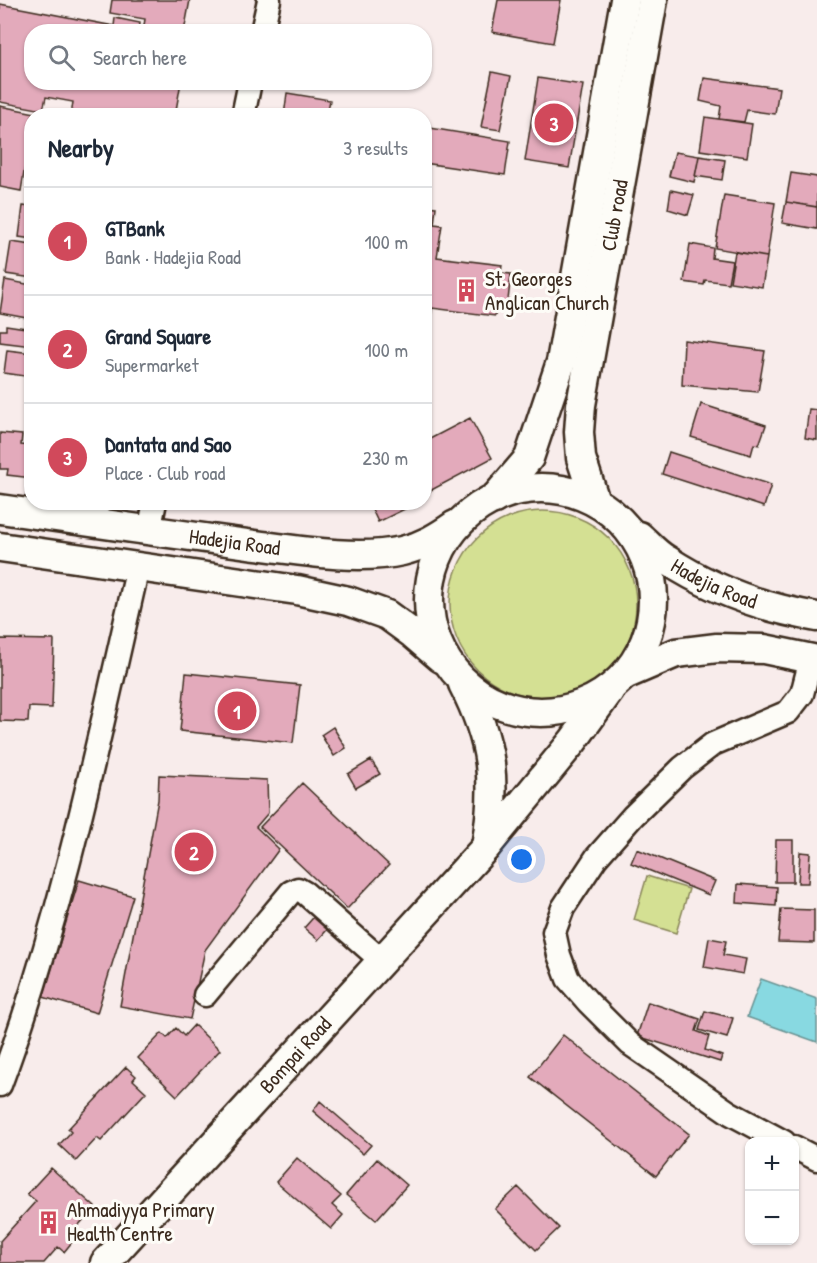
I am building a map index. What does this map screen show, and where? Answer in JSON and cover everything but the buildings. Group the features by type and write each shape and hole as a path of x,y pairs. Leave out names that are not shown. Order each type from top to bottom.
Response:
{"main road":[{"path":"494,500 529,458 561,362 624,0"},
{"name":"Club road","path":"595,501 581,458 579,432 581,405 653,0"},
{"path":"610,84 638,89"},
{"path":"494,500 522,489 560,489 595,501 625,524"},
{"name":"Hadejia Road","path":"0,509 303,551 358,555 401,551 431,541 473,510 494,500"},
{"path":"462,520 443,544 431,573 428,604 433,635 477,712 491,760 490,821 486,847"},
{"name":"Hadejia Road","path":"625,524 665,559 704,582 752,601 817,617"},
{"name":"Bompai Road","path":"105,1263 486,847 573,741 645,647 654,615 654,583 644,551 625,524"},
{"name":"Hadejia Road","path":"0,547 297,590 348,601 387,615 413,634 494,703 533,713 574,709 619,682"},
{"path":"619,682 676,653 717,648 764,649 814,659"}],"lane":[{"path":"264,24 269,0"},
{"path":"245,108 248,90"},
{"path":"149,531 153,510"},
{"path":"0,1085 23,1023 80,818 138,567"},
{"path":"775,1137 730,1113 630,1044 568,979 554,932 563,908 596,858 633,816 682,768 713,744 788,712 802,694 814,659"},
{"path":"205,995 291,892 298,889 381,960"},
{"path":"799,1149 817,1159"}],"green space":[{"path":"543,511 579,518 609,538 629,568 636,604 629,640 609,670 579,690 543,697 507,690 477,670 457,640 450,604 457,568 477,538 507,518"},
{"path":"647,876 689,889 676,933 634,920"}],"water":[{"path":"761,979 817,999 817,1042 747,1017"}],"place":[{"name":"Dantata and Sao","path":"554,123"},
{"name":"St. Georges Anglican Church","path":"467,291"},
{"name":"GTBank","path":"237,711"},
{"name":"Grand Square","path":"194,852"},
{"name":"Ahmadiyya Primary Health Centre","path":"49,1222"}]}
